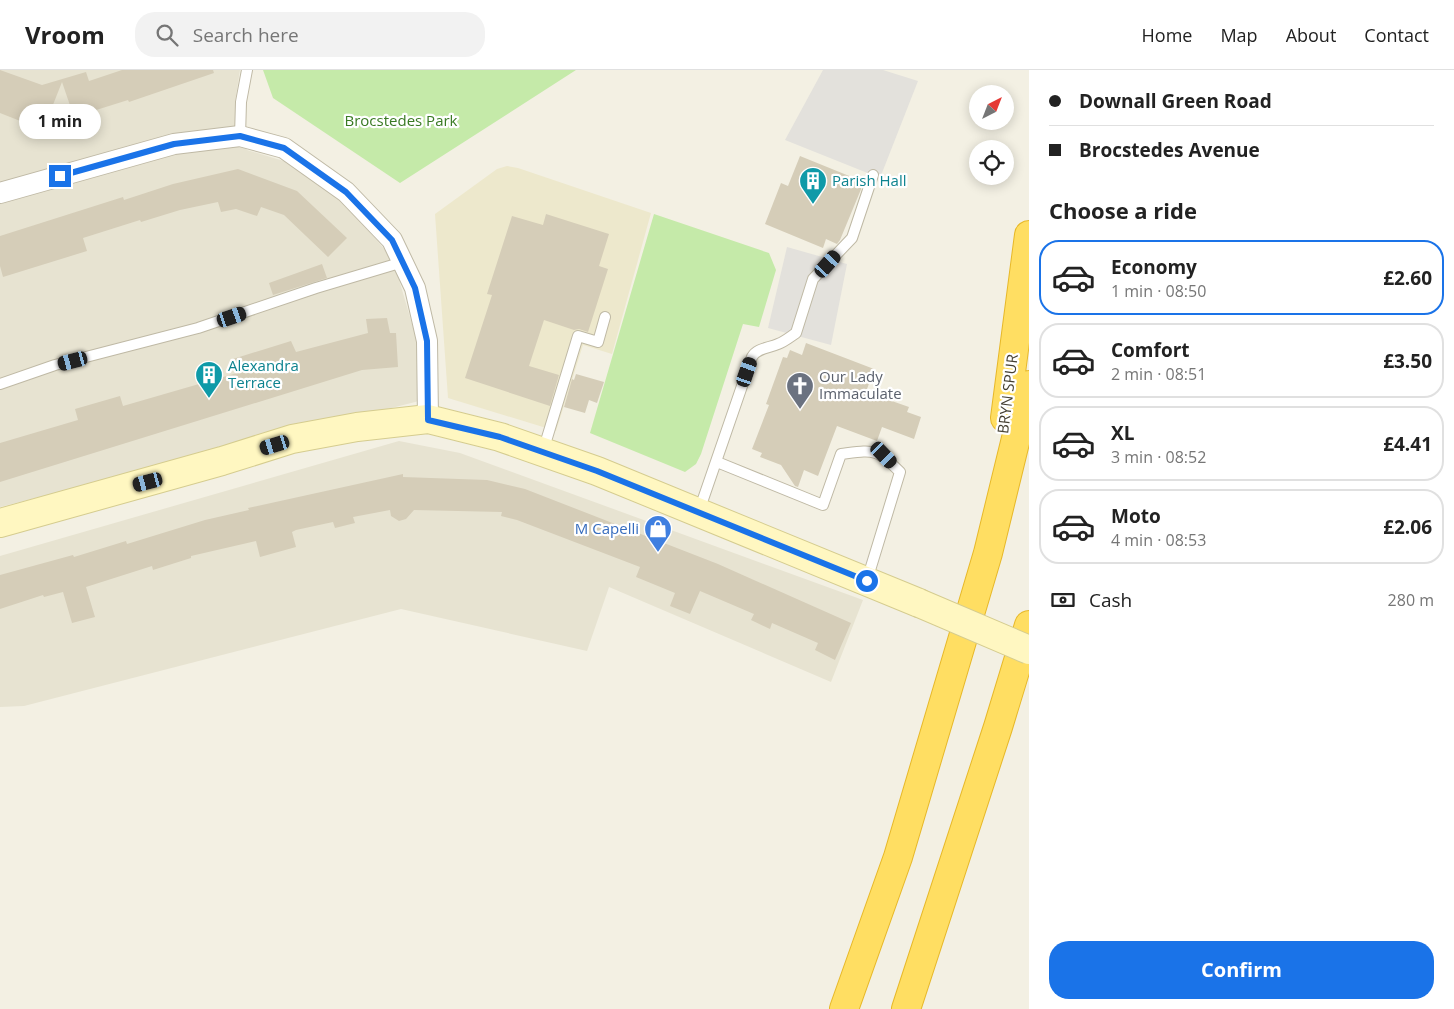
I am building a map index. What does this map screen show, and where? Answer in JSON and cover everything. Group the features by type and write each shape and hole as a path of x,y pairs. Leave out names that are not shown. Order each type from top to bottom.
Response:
{"highway":[{"name":"BRYN SPUR","path":"988,553 1029,235"},
{"path":"844,1009 898,857 988,553 1029,385"},
{"path":"906,1009 998,727 1029,625"}],"main road":[{"path":"0,523 222,461 292,439 357,427 428,420 500,437 597,471 867,581 1029,650"}],"street":[{"path":"1,191 174,144 240,136 284,148 346,192 392,240 415,288 427,341 428,420"}],"lane":[{"path":"240,136 241,102 247,70"},
{"path":"698,512 754,354 778,344 796,333 813,279 852,238 873,175"},
{"path":"0,384 55,365 198,328 316,288 403,262"},
{"path":"542,452 578,336 598,342 605,317"},
{"path":"716,462 823,505 841,454 868,451 884,455 900,472 867,581"}],"shaded area":[{"path":"0,70 240,70 235,102 247,150 317,171 393,259 417,341 419,401 0,507"},
{"path":"823,70 883,70 918,81 880,178 785,140"},
{"path":"507,166 518,168 651,213 612,354 583,345 556,431 448,398 435,214 497,169"},
{"path":"787,247 847,264 831,345 768,328"},
{"path":"399,441 460,453 863,600 831,682 609,587 587,651 401,609 24,706 0,707 0,556"}],"green space":[{"name":"Brocstedes Park","path":"263,70 576,70 400,183 273,98"},
{"path":"654,214 769,253 776,270 759,327 743,324 701,454 696,464 685,472 590,433"}],"building":[{"path":"0,70 42,85 86,72 89,81 122,70 213,70 214,73 129,102 128,100 74,117 62,82 43,130 0,113"},
{"name":"Parish Hall","path":"800,156 864,182 837,244 826,239 823,248 765,224 781,183 788,186"},
{"path":"238,169 297,191 347,238 328,257 284,215 261,207 257,216 236,209 221,212 218,202 180,210 141,222 140,220 83,238 87,251 3,277 0,266 0,236 123,197 124,200 173,184"},
{"path":"546,214 609,234 599,266 608,269 588,332 579,329 574,330 544,320 529,366 559,375 550,406 465,378 492,295 487,294 512,216 543,225"},
{"path":"322,264 327,278 273,295 269,283"},
{"name":"Alexandra Terrace","path":"387,318 390,333 396,333 398,367 362,370 0,482 0,443 78,420 75,409 120,396 123,406 237,373 233,359 291,341 296,352 368,333 366,319"},
{"name":"Our Lady Immaculate","path":"806,343 874,369 866,392 909,407 907,412 921,417 914,439 882,427 877,441 837,426 818,476 804,470 798,487 795,486 781,465 760,457 762,453 752,449 769,405 766,404 783,357 787,358 790,350 802,355"},
{"path":"576,374 604,382 597,403 589,400 585,413 564,407 572,379 574,380"},
{"path":"403,474 403,477 487,480 525,489 718,564 851,623 835,660 815,650 818,643 772,623 770,629 751,620 754,614 700,591 690,614 670,606 675,593 636,577 640,567 517,520 501,516 502,512 414,510 406,519 399,521 391,516 390,510 353,517 355,523 335,528 333,522 296,530 292,532 296,547 260,557 256,541 191,556 191,558 153,570 152,566 86,587 95,617 72,623 63,592 44,597 43,595 0,609 0,575 73,555 74,557 126,541 127,544 205,520 249,510 248,508"}],"place":[{"name":"Parish Hall","path":"813,205"},
{"name":"Alexandra Terrace","path":"209,399"},
{"name":"Our Lady Immaculate","path":"800,410"},
{"name":"M Capelli","path":"658,553"}],"route":[{"path":"60,176 174,144 240,136 284,148 346,192 392,240 415,288 427,341 428,420 500,437 597,471 867,581"}]}
